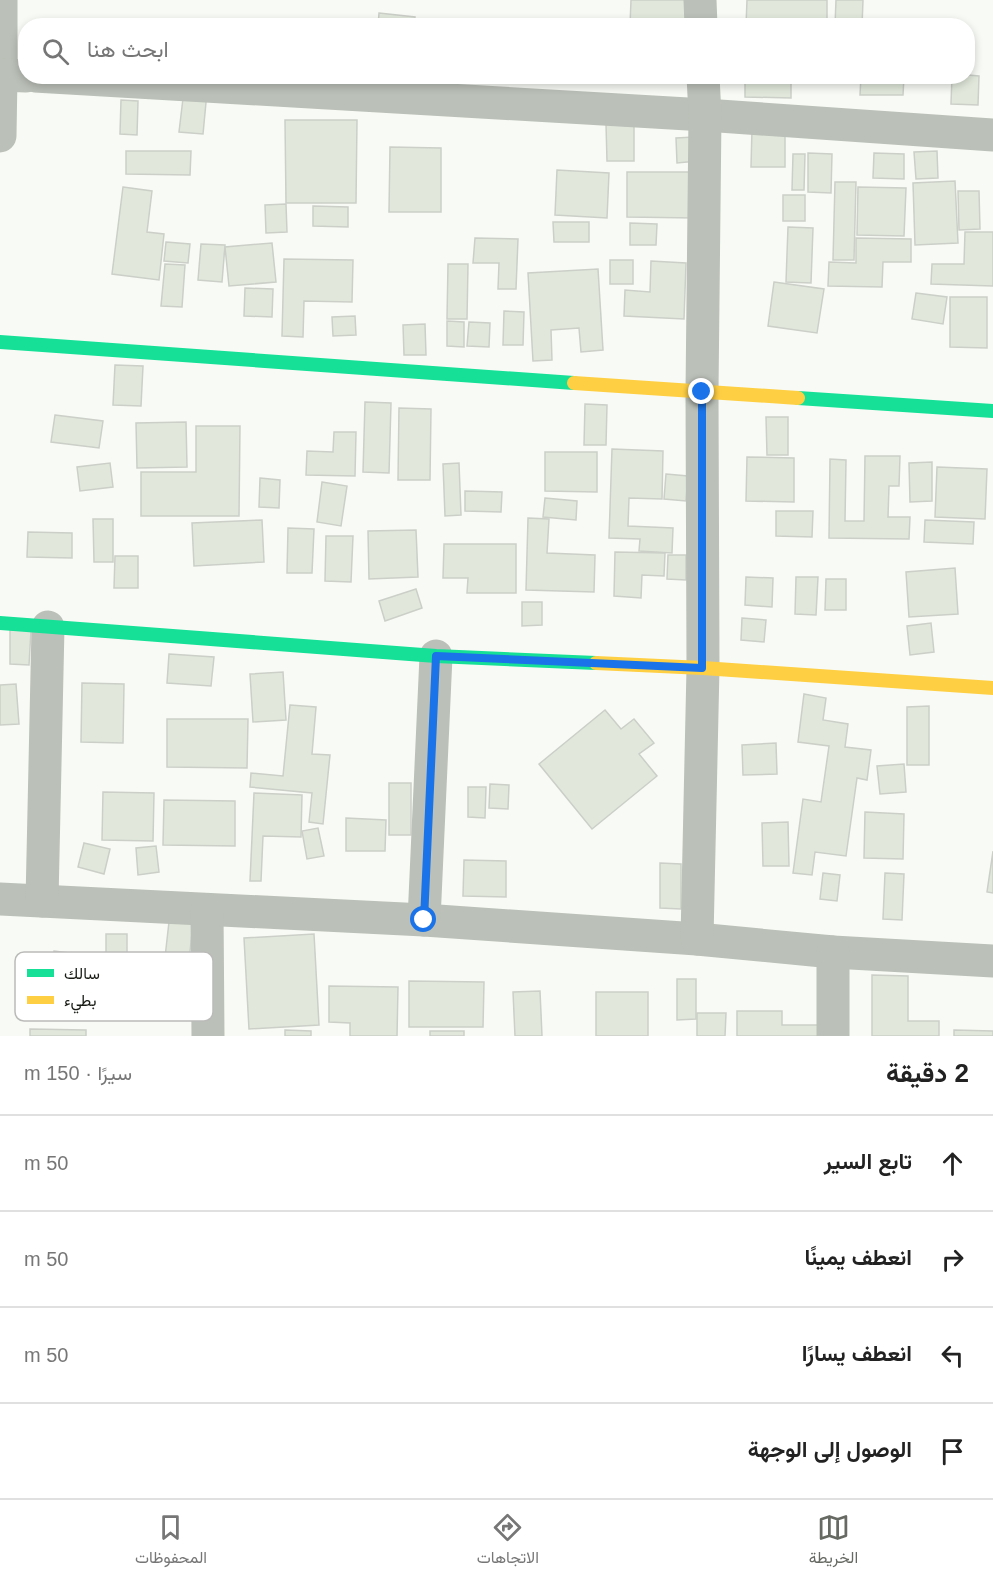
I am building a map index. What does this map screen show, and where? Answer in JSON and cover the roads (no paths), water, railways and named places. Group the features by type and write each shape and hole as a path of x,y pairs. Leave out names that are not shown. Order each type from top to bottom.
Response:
{"street":[{"path":"0,136 13,75 1,0"},
{"path":"700,0 701,18"},
{"path":"172,84 705,115 993,135"},
{"path":"697,939 702,668 703,84"},
{"path":"0,342 993,411"},
{"path":"0,623 436,656 702,668 993,688"},
{"path":"42,902 48,627"},
{"path":"424,920 436,656"},
{"path":"0,899 424,920 697,939 834,952 993,961"},
{"path":"207,910 207,952"},
{"path":"833,1036 834,952"},
{"path":"208,1021 208,1036"}]}
